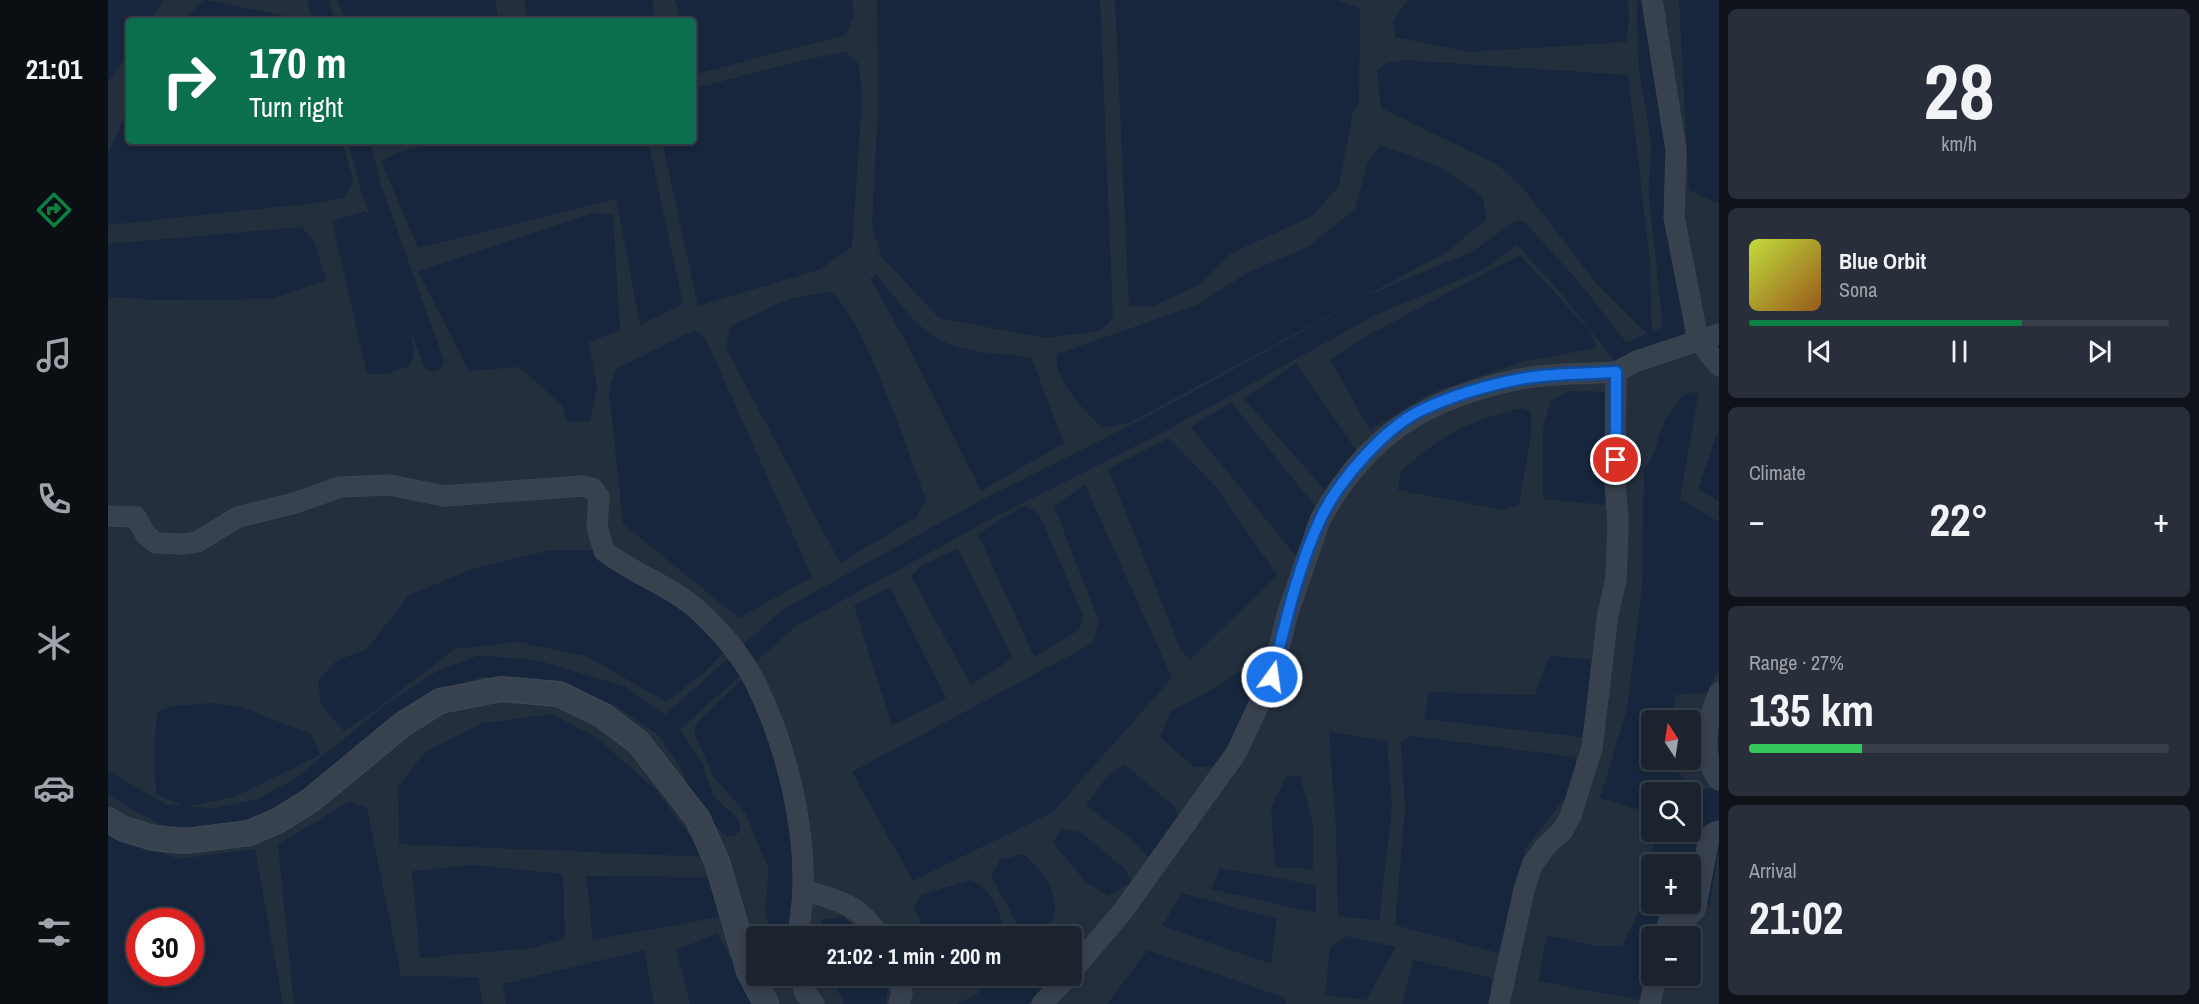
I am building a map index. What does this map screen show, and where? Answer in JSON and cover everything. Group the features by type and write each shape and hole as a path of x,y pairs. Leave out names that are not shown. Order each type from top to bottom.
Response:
{"street":[{"path":"1653,0 1676,150 1674,217 1698,340 1719,366"},
{"path":"1082,960 1123,911 1236,753 1272,677 1287,615 1320,520 1327,506 1377,443 1398,425 1423,409 1452,398 1519,379 1616,372 1637,361 1719,334"},
{"path":"1504,1003 1524,891 1533,865 1545,847 1563,830 1571,814 1592,748 1608,614 1616,579 1618,522 1615,483 1616,372"},
{"path":"108,516 136,517 146,535 156,543 176,545 197,542 238,517 295,503 339,487 390,484 444,496 582,486 592,488 599,497 597,527 604,550 655,580 698,610 729,644 753,678 774,728 789,779 804,868 798,926"},
{"path":"108,820 124,829 153,838 174,840 249,833 279,820 311,800 403,724 440,701 501,689 560,694 602,715 638,742 698,819 717,862 749,971 766,1004"},
{"path":"1719,693 1707,727 1706,749 1708,763 1719,780"},
{"path":"1667,926 1669,921 1689,915 1695,910 1708,843 1712,834 1719,831"},
{"path":"803,890 845,902 869,920 873,926"},
{"path":"803,986 805,993 814,1004"},
{"path":"899,1004 902,993 900,986"},
{"path":"1042,1004 1059,986"},
{"path":"1650,1004 1654,986"}],"water":[{"path":"108,0 164,0 152,18 126,18 126,56 108,82"},
{"path":"205,0 291,18 185,18"},
{"path":"337,0 495,0 498,18 345,18"},
{"path":"524,0 652,0 655,18 527,18"},
{"path":"675,0 852,0 854,16 846,35 696,74 696,18 680,18"},
{"path":"877,0 1100,0 1113,318 1100,331 1045,338 939,318 881,256 872,226 878,109"},
{"path":"1115,0 1337,0 1360,8 1359,103 1353,112 1339,186 1312,216 1230,254 1201,284 1153,306 1129,307"},
{"path":"1408,0 1627,0 1629,17 1626,42 1469,52 1395,37 1393,21"},
{"path":"1679,0 1719,0 1719,204 1689,190"},
{"path":"846,52 859,64 862,100 852,247 819,270 698,306 663,144 696,144 696,88 802,60"},
{"path":"1405,60 1628,75 1650,261 1652,339 1595,282 1523,188 1498,165 1381,108 1377,69 1388,63"},
{"path":"126,114 126,144 343,144 353,180 345,197 325,202 108,225 108,153"},
{"path":"434,144 649,144 683,304 640,325 616,199 418,248 381,161 397,153"},
{"path":"1381,145 1440,167 1483,197 1486,220 1445,253 1129,423 1102,428 1079,404 1060,374 1057,354 1197,305 1247,273 1309,246 1355,209 1368,161"},
{"path":"365,211 374,221 402,294 412,335 413,352 410,366 385,374 367,374 332,221"},
{"path":"593,213 613,215 620,330 589,342 597,388 590,421 567,422 563,406 519,367 469,371 418,271"},
{"path":"302,227 315,243 326,280 271,299 158,300 108,297 108,244"},
{"path":"1520,255 1589,330 1597,348 1525,361 1431,393 1370,430 1330,360 1370,334"},
{"path":"876,274 912,317 936,338 970,350 1031,357 1064,443 981,491 905,340 870,279"},
{"path":"830,291 857,328 871,356 926,499 917,517 840,563 726,348 730,326 789,299"},
{"path":"695,330 705,337 812,577 739,618 623,524 609,391 616,369"},
{"path":"1296,363 1357,451 1326,491 1244,399"},
{"path":"1570,391 1622,392 1616,506 1543,499 1543,428 1551,400"},
{"path":"1699,391 1680,499 1719,522 1719,669 1707,692 1676,695 1673,710 1641,710 1641,770 1678,770 1686,782 1641,782 1641,812 1600,798 1627,709 1642,586 1644,469 1652,458 1664,422 1683,395"},
{"path":"1231,402 1319,511 1299,560 1191,427"},
{"path":"1522,408 1531,411 1531,435 1519,505 1503,510 1398,490 1401,471 1443,438 1486,418"},
{"path":"1717,433 1719,433 1719,501 1698,489"},
{"path":"1169,438 1215,486 1277,575 1190,660 1180,649 1108,469"},
{"path":"1085,485 1172,678 1053,812 913,881 852,772 1093,643 1099,621 1054,506"},
{"path":"1025,505 1039,514 1083,615 1079,630 1034,657 978,534"},
{"path":"958,548 1013,658 971,685 911,576 920,567"},
{"path":"552,550 604,550 731,645 705,672 666,702 586,656 518,642 454,649 373,712 344,731 321,705 318,681 336,661 367,649 409,595 478,567"},
{"path":"890,587 946,698 892,726 854,606"},
{"path":"1549,656 1609,661 1597,739 1424,719 1429,692 1535,695"},
{"path":"1238,672 1264,690 1220,766 1194,767 1160,737 1170,712 1218,686"},
{"path":"746,675 778,720 804,926 769,926 765,910 769,870 746,814 713,776 694,732 699,720"},
{"path":"210,703 241,707 311,734 320,755 234,797 185,807 156,794 154,753 157,712 173,706"},
{"path":"552,714 597,738 656,790 706,857 399,844 398,787 425,752 483,723"},
{"path":"1329,731 1387,742 1392,807 1379,921 1338,916 1336,829"},
{"path":"1412,736 1575,757 1579,780 1525,849 1512,939 1506,955 1395,925 1405,808 1401,741"},
{"path":"1124,764 1175,807 1179,823 1149,857 1127,835 1086,806 1106,778"},
{"path":"1300,776 1313,823 1313,869 1275,867 1271,807 1286,777"},
{"path":"1701,789 1719,790 1719,845 1710,905 1701,901 1701,854 1653,854 1653,842 1701,842"},
{"path":"349,802 367,808 401,976 478,977 483,1004 294,1004 278,844"},
{"path":"1062,829 1080,832 1124,868 1132,882 1108,896 1086,882 1053,843"},
{"path":"108,830 178,859 255,849 283,1004 108,1004"},
{"path":"1024,854 1038,869 1052,891 1055,909 1053,920 1043,926 1018,926 991,876 1000,860"},
{"path":"474,865 563,874 565,938 533,948 420,958 412,871"},
{"path":"1220,868 1316,885 1316,913 1211,889"},
{"path":"586,876 710,877 719,917 593,940"},
{"path":"971,880 989,894 1003,926 923,926 914,908 920,895"},
{"path":"1182,893 1277,919 1271,964 1162,926"},
{"path":"1638,913 1680,914 1679,926 1641,926 1641,986 1654,986 1656,1003 1538,981 1547,935 1596,946 1622,946"},
{"path":"844,917 853,926 821,926 821,920"},
{"path":"717,934 757,1004 690,1004 676,950"},
{"path":"1348,936 1396,947 1366,1000 1325,995 1330,947"},
{"path":"644,950 654,1004 506,1004 503,984"},
{"path":"1148,950 1286,998 1286,1004 1107,1004"},
{"path":"1413,960 1492,978 1491,1004 1402,1004"},
{"path":"837,986 888,987 886,1004 844,1004"},
{"path":"981,986 1053,986 1028,1004 956,1004 978,994"}],"waterway":[{"path":"318,0 323,18"},
{"path":"666,728 789,618 987,509 1160,422 1372,305 1477,261 1519,231 1571,289 1623,355 1674,334 1659,190 1662,143 1649,67 1647,7"},
{"path":"360,144 371,188 433,361"},
{"path":"108,783 164,815 214,819 261,809 300,788 392,713 441,681 480,666 537,671 620,696 666,728 692,766 704,801 730,826"}],"route":[{"path":"1272,677 1287,615 1314,534 1327,506 1377,443 1398,425 1423,409 1452,398 1519,379 1616,372 1614,407 1616,460"}]}
